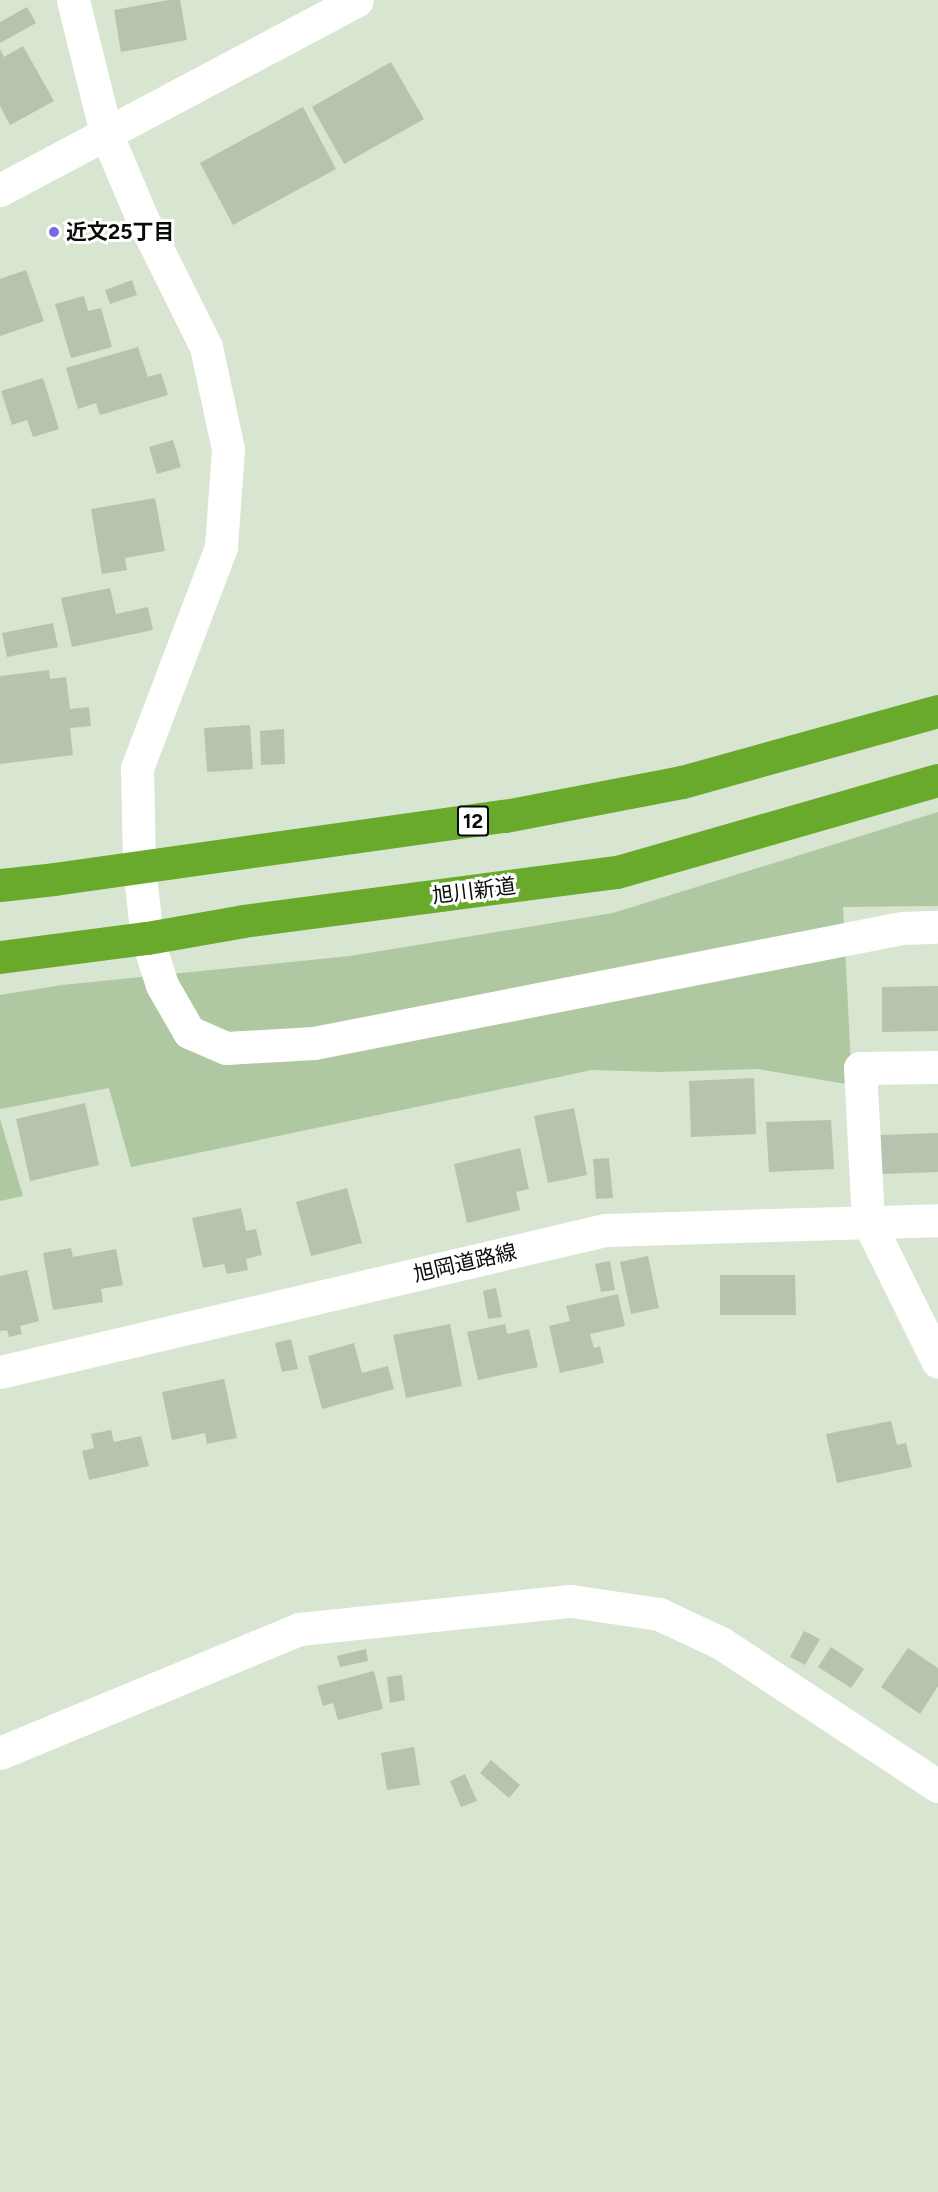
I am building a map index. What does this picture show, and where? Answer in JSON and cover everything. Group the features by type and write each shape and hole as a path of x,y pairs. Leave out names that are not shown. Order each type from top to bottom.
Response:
{"highway":[{"name":"12","path":"0,885 505,816 682,782 938,711"},
{"name":"旭川新道","path":"0,957 147,938 255,920 617,872 938,780"}],"street":[{"path":"73,0 106,133 141,216 206,347 228,449 221,547 137,768 139,867 147,938 162,985 189,1032 226,1048 314,1043 903,928 938,927"},
{"path":"0,190 357,0"},
{"path":"938,1067 860,1068 868,1221 938,1362"},
{"name":"旭岡道路線","path":"0,1372 605,1230 938,1220"},
{"path":"0,1753 299,1629 571,1601 659,1614 721,1643 938,1786"}],"green space":[{"path":"938,812 938,906 843,907 852,1085 758,1069 659,1072 592,1070 131,1167 109,1088 0,1109 0,995 62,985 350,956 613,913"},
{"path":"0,1119 23,1196 0,1201"}],"building":[{"path":"180,0 187,40 121,52 114,10"},
{"path":"27,7 36,23 0,43 0,22"},
{"path":"23,46 54,101 10,125 0,106 0,49 4,57"},
{"path":"391,62 424,119 344,164 312,107"},
{"path":"303,107 336,169 233,225 200,163"},
{"path":"26,270 44,321 0,336 0,279"},
{"path":"132,280 137,295 110,304 105,290"},
{"path":"84,296 88,311 101,308 112,347 71,358 55,304"},
{"path":"138,347 148,377 161,373 168,395 100,415 96,403 78,409 66,368"},
{"path":"43,378 59,429 33,437 27,420 12,425 1,391"},
{"path":"173,440 181,467 157,474 149,447"},
{"path":"155,498 165,551 125,558 127,570 102,574 91,509"},
{"path":"110,588 116,614 148,607 153,630 72,647 61,598"},
{"path":"53,623 58,647 7,657 2,633"},
{"path":"49,670 50,679 66,677 70,709 89,707 91,726 70,728 73,755 0,764 0,676"},
{"path":"250,725 253,769 207,772 204,728"},
{"path":"284,729 285,764 261,765 260,731"},
{"path":"938,986 938,1031 882,1032 882,987"},
{"path":"754,1078 756,1134 691,1137 689,1081"},
{"path":"85,1103 99,1165 30,1181 16,1119"},
{"path":"574,1108 587,1175 548,1183 534,1116"},
{"path":"831,1120 834,1169 769,1172 766,1122"},
{"path":"938,1133 938,1172 882,1174 880,1135"},
{"path":"520,1148 529,1189 516,1192 520,1210 467,1223 454,1164"},
{"path":"609,1158 613,1198 596,1199 593,1159"},
{"path":"347,1188 362,1243 311,1256 296,1202"},
{"path":"241,1208 246,1231 256,1229 262,1255 246,1259 248,1270 227,1274 224,1264 203,1268 192,1218"},
{"path":"71,1248 73,1257 116,1249 123,1285 101,1289 103,1302 53,1310 43,1253"},
{"path":"648,1256 659,1308 631,1314 620,1262"},
{"path":"610,1261 615,1290 601,1292 595,1264"},
{"path":"27,1270 39,1321 20,1326 22,1334 9,1337 7,1330 0,1331 0,1276"},
{"path":"720,1275 795,1275 796,1315 720,1315"},
{"path":"496,1288 502,1317 488,1319 483,1291"},
{"path":"618,1294 625,1326 590,1334 594,1348 600,1346 604,1363 560,1373 549,1326 570,1321 566,1306"},
{"path":"450,1324 462,1386 406,1398 393,1335"},
{"path":"505,1324 507,1334 529,1329 538,1367 478,1380 467,1332"},
{"path":"291,1339 298,1369 282,1372 275,1343"},
{"path":"354,1343 362,1373 388,1366 394,1389 322,1409 308,1356"},
{"path":"224,1379 237,1438 207,1444 205,1433 172,1440 162,1392"},
{"path":"891,1421 897,1445 906,1443 912,1467 837,1483 826,1434"},
{"path":"111,1430 114,1442 141,1436 149,1466 89,1480 82,1451 94,1448 91,1434"},
{"path":"804,1631 820,1639 805,1665 790,1657"},
{"path":"831,1647 864,1669 851,1688 818,1667"},
{"path":"908,1648 938,1668 938,1686 920,1714 881,1687"},
{"path":"366,1649 368,1661 340,1667 337,1656"},
{"path":"374,1671 383,1709 338,1720 333,1703 323,1706 317,1686"},
{"path":"402,1675 405,1700 390,1703 387,1677"},
{"path":"414,1747 420,1785 387,1790 381,1753"},
{"path":"491,1760 520,1785 509,1798 480,1773"},
{"path":"465,1774 477,1801 461,1807 450,1781"}],"place":[{"name":"近文25丁目","path":"54,232"}]}
